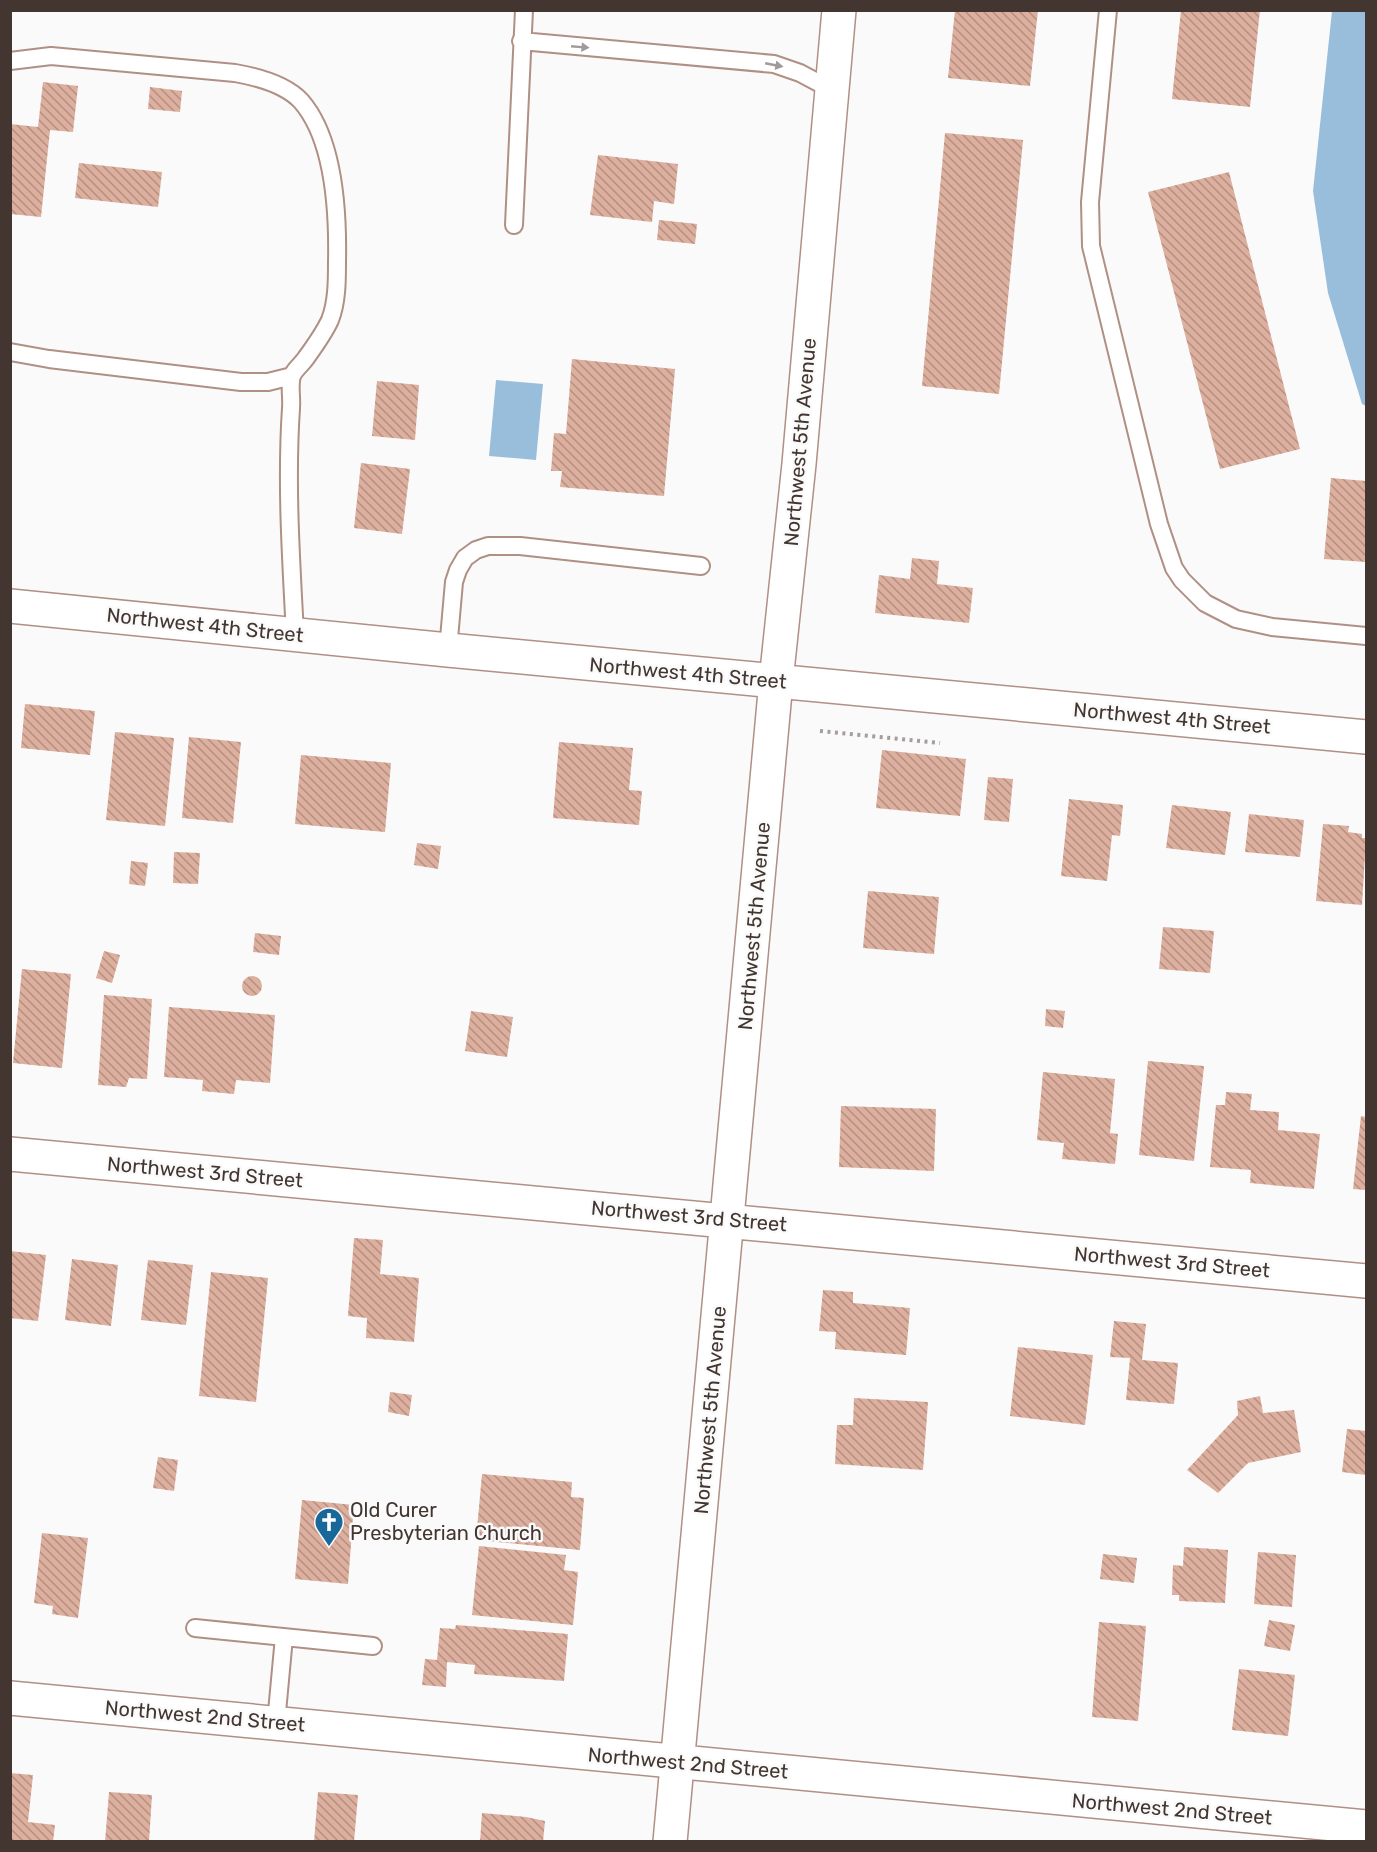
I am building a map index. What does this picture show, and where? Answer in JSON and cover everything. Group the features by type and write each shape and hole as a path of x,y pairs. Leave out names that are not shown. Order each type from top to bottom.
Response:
{"street":[{"name":"Northwest 5th Avenue","path":"670,1842 776,681 799,464 839,10"},
{"name":"Northwest 4th Street","path":"10,606 1366,737"},
{"name":"Northwest 3rd Street","path":"10,1154 1366,1281"},
{"name":"Northwest 2nd Street","path":"10,1698 1366,1827"}],"lane":[{"path":"514,225 524,10"},
{"path":"1108,10 1090,202 1090,246 1154,504 1174,568 1197,597 1216,610 1236,619 1272,627 1366,636"},
{"path":"521,41 774,64 790,69 832,90"},
{"path":"10,61 51,56 215,70 252,76 283,88 299,99 311,114 320,135 333,181 338,252 335,300 330,320 292,376 289,438 295,634"},
{"path":"10,352 60,361 241,382 268,382 292,376"},
{"path":"448,650 454,582 458,570 465,558 476,550 488,546 520,546 701,566"},
{"path":"195,1628 373,1646"},
{"path":"276,1723 284,1637"}],"path":[{"path":"820,731 940,743"}],"water":[{"path":"1332,11 1366,11 1366,406 1362,404 1328,293 1313,191"},
{"path":"496,380 543,384 536,460 489,456"}],"building":[{"path":"955,10 1038,10 1030,86 948,78"},
{"path":"1181,10 1260,10 1250,107 1172,99"},
{"path":"43,82 78,86 73,132 50,130 41,217 10,214 10,124 38,127"},
{"path":"150,87 182,91 180,112 148,109"},
{"path":"945,133 1023,140 999,394 922,386"},
{"path":"598,155 678,164 674,204 654,201 652,222 590,215"},
{"path":"79,163 162,172 158,207 75,198"},
{"path":"1229,172 1300,449 1220,469 1148,192"},
{"path":"659,220 697,224 695,244 657,240"},
{"path":"572,359 675,369 664,496 560,487 562,471 551,471 554,433 566,434"},
{"path":"377,381 419,385 415,440 372,436"},
{"path":"361,463 410,469 402,534 354,528"},
{"path":"1331,478 1366,481 1366,562 1324,559"},
{"path":"912,558 939,561 937,584 973,588 969,623 875,613 879,575 910,579"},
{"path":"25,704 95,711 90,755 21,748"},
{"path":"115,732 174,738 165,826 106,820"},
{"path":"189,737 241,742 233,823 182,818"},
{"path":"559,742 633,748 629,790 642,791 639,825 553,818"},
{"path":"882,750 966,759 960,816 876,808"},
{"path":"301,755 391,763 385,832 295,824"},
{"path":"988,777 1013,779 1009,822 984,820"},
{"path":"1069,799 1123,805 1120,836 1112,835 1107,881 1061,876"},
{"path":"1172,805 1231,812 1225,855 1166,848"},
{"path":"1249,814 1304,820 1300,857 1245,852"},
{"path":"1323,824 1349,826 1348,832 1362,834 1362,838 1366,838 1362,905 1316,901"},
{"path":"417,843 441,846 438,869 414,865"},
{"path":"174,852 200,853 198,884 173,883"},
{"path":"131,861 148,863 145,886 129,884"},
{"path":"868,891 939,897 934,954 863,948"},
{"path":"1163,927 1214,931 1210,973 1159,969"},
{"path":"255,933 281,936 279,955 253,952"},
{"path":"104,951 120,955 112,983 96,978"},
{"path":"22,969 71,974 62,1068 13,1063"},
{"path":"252,976 259,979 262,986 259,993 252,996 245,993 242,986 245,979"},
{"path":"104,995 152,999 147,1079 129,1078 126,1087 98,1085"},
{"path":"169,1007 275,1015 270,1083 236,1080 234,1094 202,1091 203,1080 164,1077"},
{"path":"1046,1009 1065,1011 1063,1028 1045,1026"},
{"path":"471,1011 513,1017 507,1057 465,1051"},
{"path":"1148,1061 1204,1066 1194,1161 1139,1155"},
{"path":"1043,1072 1115,1079 1110,1133 1118,1134 1115,1164 1062,1159 1064,1143 1037,1140"},
{"path":"1226,1092 1252,1094 1250,1110 1279,1112 1278,1130 1320,1134 1314,1189 1250,1183 1251,1170 1210,1167 1216,1105 1225,1105"},
{"path":"841,1106 936,1109 934,1171 839,1167"},
{"path":"1361,1116 1366,1117 1366,1190 1353,1189"},
{"path":"354,1238 383,1240 380,1274 419,1278 414,1342 366,1338 367,1318 348,1316"},
{"path":"10,1251 46,1255 38,1321 10,1318"},
{"path":"72,1259 118,1265 111,1326 65,1320"},
{"path":"148,1260 193,1265 186,1325 141,1320"},
{"path":"211,1272 268,1278 256,1402 199,1396"},
{"path":"823,1290 853,1292 853,1303 910,1308 906,1355 835,1349 836,1332 819,1331"},
{"path":"1114,1321 1146,1324 1142,1360 1178,1363 1174,1404 1126,1400 1130,1358 1110,1357"},
{"path":"1018,1347 1093,1355 1085,1425 1010,1416"},
{"path":"390,1392 412,1395 409,1416 388,1412"},
{"path":"1260,1396 1263,1413 1294,1410 1301,1452 1248,1463 1218,1493 1187,1470 1238,1415 1237,1401"},
{"path":"854,1398 928,1402 923,1470 835,1464 837,1425 853,1425"},
{"path":"1347,1429 1366,1431 1366,1475 1342,1472"},
{"path":"158,1457 178,1460 174,1491 153,1488"},
{"path":"482,1474 572,1482 571,1497 584,1498 580,1550 476,1540"},
{"path":"302,1500 354,1505 348,1584 295,1579"},
{"path":"42,1533 88,1538 78,1618 52,1614 53,1606 34,1603"},
{"path":"479,1546 566,1555 564,1570 578,1572 573,1625 472,1615"},
{"path":"1184,1547 1228,1550 1225,1603 1179,1601 1179,1595 1172,1595 1173,1565 1183,1566"},
{"path":"1258,1552 1296,1555 1292,1607 1254,1604"},
{"path":"1103,1554 1137,1558 1134,1583 1100,1579"},
{"path":"1269,1620 1295,1625 1290,1651 1264,1646"},
{"path":"1099,1622 1146,1626 1138,1721 1092,1717"},
{"path":"456,1625 568,1634 564,1681 474,1674 475,1665 447,1662 446,1687 422,1685 425,1659 437,1660 440,1628 455,1629"},
{"path":"1239,1669 1295,1675 1288,1736 1232,1730"},
{"path":"10,1773 33,1775 28,1822 55,1825 53,1842 10,1842"},
{"path":"109,1792 152,1795 149,1842 105,1842"},
{"path":"318,1792 358,1795 354,1842 314,1842"},
{"path":"482,1813 545,1821 543,1842 480,1842"}],"place":[{"name":"Old Curer Presbyterian Church","path":"329,1548"}]}
